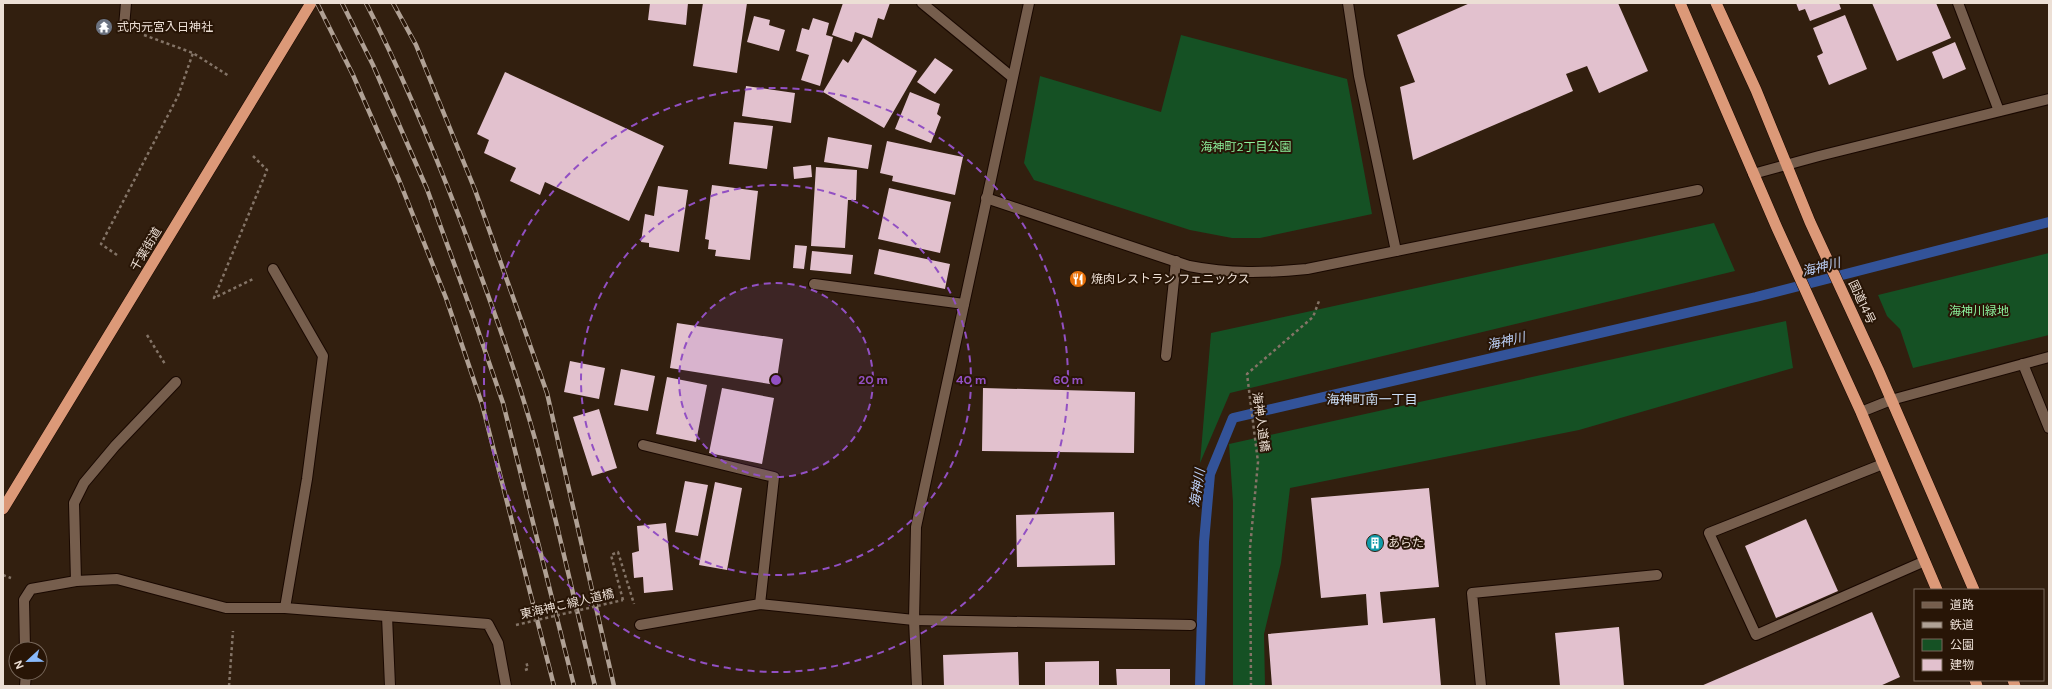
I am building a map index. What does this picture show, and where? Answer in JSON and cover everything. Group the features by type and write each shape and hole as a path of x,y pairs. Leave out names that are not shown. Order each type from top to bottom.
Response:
{"highway":[{"name":"千葉街道","path":"3,510 311,3"},
{"path":"1680,3 1725,104 1753,174 1861,412 1937,589"},
{"name":"国道14号","path":"1716,3 1756,90 1810,222 1878,368 1974,589"}],"street":[{"path":"124,27 126,3"},
{"path":"922,3 1012,77"},
{"path":"917,686 914,620 916,527 1029,3"},
{"path":"1348,3 1359,76 1396,251"},
{"path":"1958,3 1999,111"},
{"path":"1753,174 2049,99"},
{"path":"986,198 1189,266 1218,272 1276,272 1306,269 1698,190"},
{"path":"1166,356 1176,261"},
{"path":"273,269 323,356 308,479 285,608"},
{"path":"814,284 964,304"},
{"path":"1861,412 1891,400 2049,357"},
{"path":"2023,364 2049,428"},
{"path":"76,581 74,503 84,483 114,446 176,382"},
{"path":"643,445 774,477 760,604"},
{"path":"1883,464 1710,533 1756,635 1925,561"},
{"path":"1481,686 1472,593 1658,575"},
{"path":"25,641 24,600 31,589 76,581 117,579 226,608 285,608 488,624 498,643 506,686"},
{"path":"640,625 760,604 914,620 1191,625"},
{"path":"387,616 390,686"}],"path":[{"path":"124,27 193,53 229,76"},
{"path":"117,255 101,244 178,96 193,53"},
{"path":"253,156 266,170 214,298 273,269"},
{"name":"海神人道橋","path":"1251,686 1250,548 1258,462 1247,385 1247,374 1313,317 1319,301"},
{"path":"148,335 176,382"},
{"name":"東海神こ線人道橋","path":"516,625 623,600 612,555 618,552 632,598"},
{"path":"229,686 234,608"}],"green space":[{"name":"海神町2丁目公園","path":"1181,35 1347,79 1372,214 1260,238 1232,238 1190,230 1034,180 1024,163 1040,76 1161,112"},
{"path":"1714,223 1735,271 1230,393 1200,463 1211,333"},
{"name":"海神川緑地","path":"2049,253 2049,335 1913,368 1900,329 1887,316 1878,295"},
{"path":"1786,321 1793,368 1579,430 1290,488 1281,563 1264,634 1265,686 1233,686 1233,502 1229,444"}],"building":[{"path":"650,3 688,3 686,25 648,20"},
{"path":"703,3 747,3 737,73 693,66"},
{"path":"843,3 890,3 884,20 878,18 872,38 855,32 852,42 832,35"},
{"path":"1470,3 1618,3 1648,71 1599,93 1587,66 1566,74 1573,91 1413,160 1400,87 1415,82 1397,35"},
{"path":"1796,3 1839,3 1841,9 1810,21 1805,9 1799,11"},
{"path":"1872,3 1936,3 1951,38 1897,61"},
{"path":"1845,15 1867,69 1829,85 1817,56 1823,53 1813,28"},
{"path":"754,16 770,20 769,25 785,30 779,51 747,42"},
{"path":"813,18 829,23 826,35 833,37 820,86 801,80 809,55 796,51 802,28 809,30"},
{"path":"863,38 917,71 884,128 823,92 843,59 848,63"},
{"path":"1955,42 1966,69 1943,79 1932,52"},
{"path":"935,58 953,70 935,94 917,82"},
{"path":"505,72 664,146 629,221 545,182 540,195 510,181 516,168 484,153 489,140 477,134"},
{"path":"746,86 795,93 791,123 742,116"},
{"path":"910,92 940,104 937,114 941,117 931,143 895,129"},
{"path":"734,122 773,126 767,169 729,164"},
{"path":"828,137 872,145 868,169 824,162"},
{"path":"887,141 963,157 955,195 892,181 893,176 880,173"},
{"path":"811,165 812,177 794,179 793,167"},
{"path":"816,167 857,170 856,200 848,200 845,248 811,246"},
{"path":"712,185 758,191 750,260 715,256 716,250 708,249 709,240 705,239"},
{"path":"658,186 688,190 679,252 649,247 649,243 641,242 645,214 654,216"},
{"path":"889,188 951,202 940,253 878,239"},
{"path":"795,245 807,246 804,269 793,268"},
{"path":"879,249 950,264 945,289 874,274"},
{"path":"812,251 853,255 851,274 810,270"},
{"path":"677,323 783,339 776,385 670,368"},
{"path":"570,361 605,368 599,399 564,392"},
{"path":"621,369 655,376 648,411 614,405"},
{"path":"667,377 707,385 696,442 656,434"},
{"path":"722,388 774,398 762,464 709,453"},
{"path":"983,388 1135,392 1134,453 982,451"},
{"path":"599,409 617,468 592,476 573,417"},
{"path":"685,481 708,485 698,536 675,532"},
{"path":"715,482 742,488 727,570 699,565"},
{"name":"あらた","path":"1429,488 1439,587 1380,592 1383,623 1435,618 1441,686 1272,686 1268,634 1368,625 1366,594 1321,598 1311,498"},
{"path":"1114,512 1115,565 1017,567 1016,515"},
{"path":"1806,519 1838,591 1776,618 1745,546"},
{"path":"666,523 673,590 644,593 643,577 634,578 632,553 639,551 637,526"},
{"path":"1872,612 1900,677 1880,686 1701,686"},
{"path":"1619,627 1624,686 1560,686 1555,633"},
{"path":"1018,652 1019,686 944,686 943,655"},
{"path":"1099,661 1099,686 1045,686 1045,662"},
{"path":"1116,669 1170,669 1170,686 1117,686"}],"waterway":[{"name":"海神川","path":"1200,686 1204,542 1210,474 1233,418 1756,297 2049,222"}],"railway":[{"path":"317,3 353,75 399,180 446,298 482,404 554,686"},
{"path":"342,3 373,65 427,189 503,403 574,686"},
{"path":"366,3 404,83 439,164 509,356 535,439 595,686"},
{"path":"393,3 416,45 475,190 547,393 614,686"}],"place":[{"name":"式内元宮入日神社","path":"104,27"},
{"name":"焼肉レストラン フェニックス","path":"1078,279"},
{"name":"あらた","path":"1375,543"}],"district":[{"name":"海神町南一丁目","path":"1372,399"}]}
